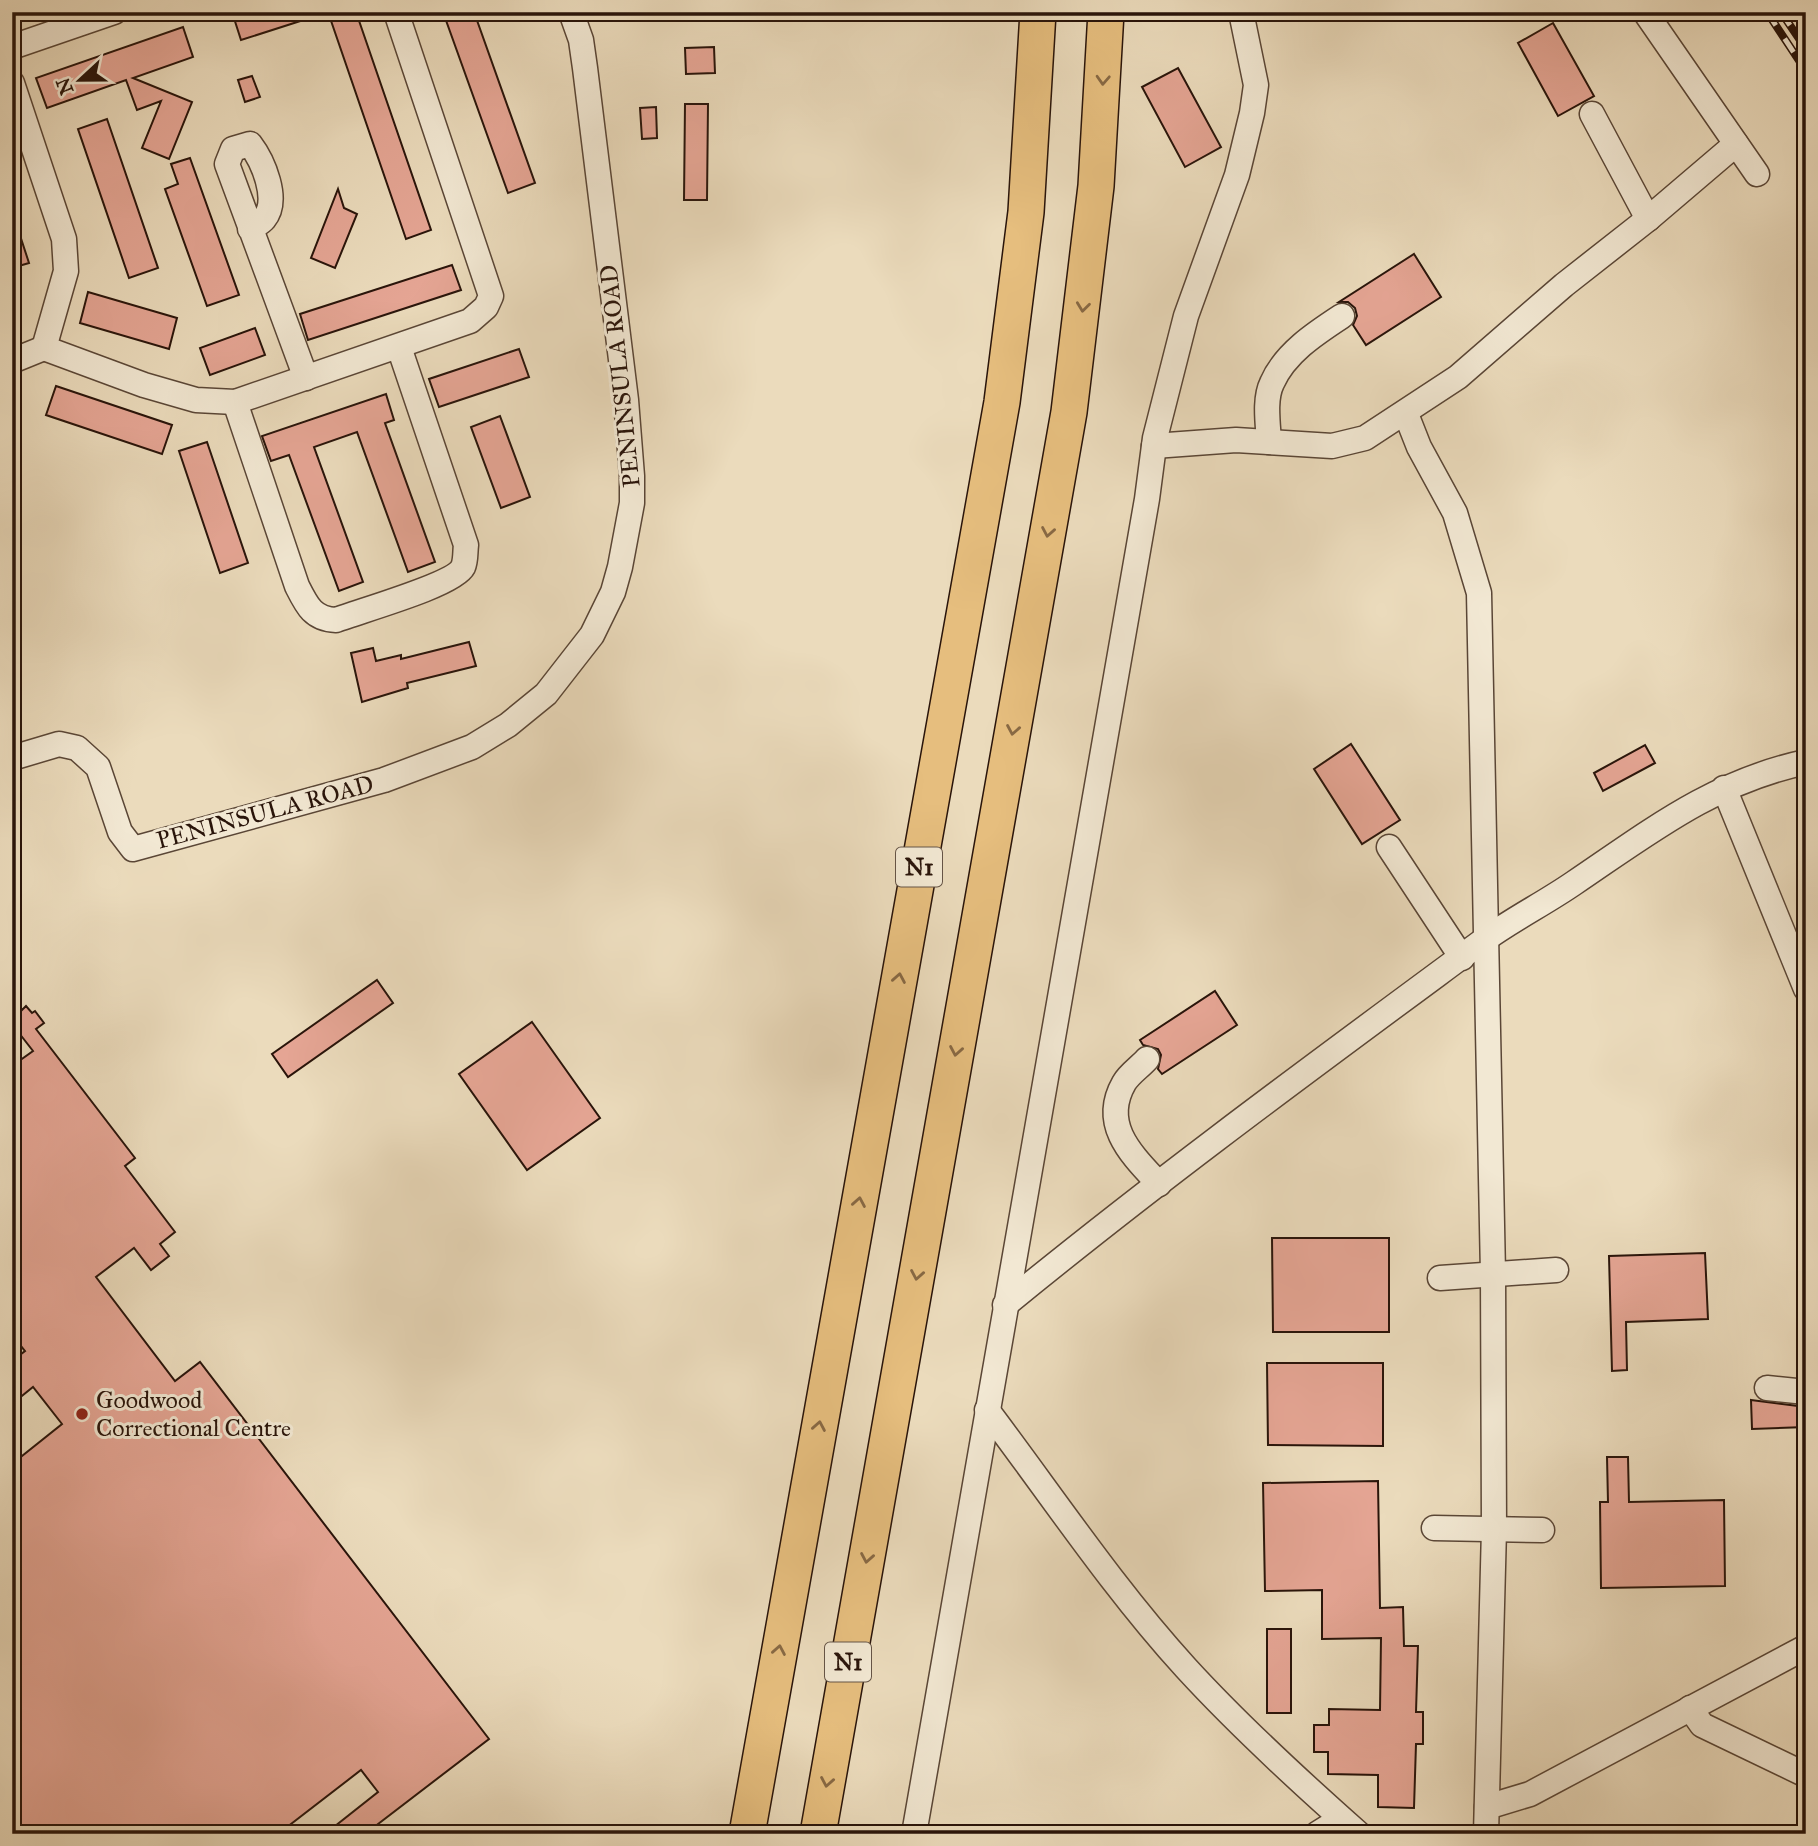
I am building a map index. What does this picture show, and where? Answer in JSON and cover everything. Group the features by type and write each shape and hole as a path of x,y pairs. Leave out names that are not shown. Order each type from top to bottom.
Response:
{"highway":[{"name":"N1","path":"744,1834 1004,385 1026,212 1038,12"},
{"name":"N1","path":"818,1834 1069,412 1094,203 1105,12"}],"street":[{"path":"12,47 114,12"},
{"path":"12,361 44,348 157,389 196,400 235,402 470,321 486,307 491,296 396,12"},
{"name":"PENINSULA ROAD","path":"12,758 60,744 77,748 98,767 120,832 133,849 383,780 472,747 527,712 563,676 592,635 620,567 632,503 626,400 585,68 581,40 571,12"},
{"path":"914,1834 1147,499 1154,446 1186,316 1237,175 1252,113 1256,85 1241,12"},
{"path":"1645,12 1757,174"},
{"path":"12,83 64,239 66,271 44,348"},
{"path":"1592,114 1648,219"},
{"path":"1154,446 1236,440 1332,446 1365,438 1406,414 1458,377 1564,285 1648,219 1736,144"},
{"path":"250,229 306,378"},
{"path":"1269,442 1271,384 1288,359 1314,335 1342,316"},
{"path":"235,402 297,586 309,610 322,620 336,620 446,581 462,569 465,559 466,545 400,347"},
{"path":"1406,414 1419,447 1455,513 1479,593 1493,1274 1494,1529 1486,1834"},
{"path":"1005,1305 1159,1184 1485,939 1573,884 1648,830 1724,788 1806,762"},
{"path":"1724,788 1806,989"},
{"path":"1389,847 1462,958"},
{"path":"1147,1059 1125,1081 1114,1115 1119,1137 1159,1184"},
{"path":"1440,1278 1556,1270"},
{"path":"1767,1388 1806,1392"},
{"path":"987,1410 1129,1600 1185,1667 1293,1776 1350,1826"},
{"path":"1434,1528 1542,1530"},
{"path":"1487,1807 1530,1794 1690,1709 1805,1640"},
{"path":"1690,1709 1702,1724 1806,1774"},
{"path":"1317,1834 1350,1826"}],"building":[{"path":"232,12 316,12 316,16 241,40"},
{"path":"328,12 356,12 431,230 406,239"},
{"path":"443,12 474,12 535,183 508,193"},
{"path":"1553,23 1594,96 1558,116 1518,43"},
{"path":"183,27 193,57 133,78 192,102 169,159 142,148 161,101 137,110 126,80 47,108 36,78"},
{"path":"714,47 715,73 686,74 685,48"},
{"path":"1178,68 1221,147 1185,167 1142,87"},
{"path":"252,76 260,97 245,102 238,80"},
{"path":"685,104 708,104 707,200 684,200"},
{"path":"656,107 657,138 642,139 640,108"},
{"path":"107,119 158,268 129,278 78,129"},
{"path":"190,158 239,295 207,306 165,189 178,184 171,164"},
{"path":"338,189 344,208 357,214 335,268 311,258"},
{"path":"15,220 29,263 12,268 12,221"},
{"path":"1414,254 1441,297 1366,345 1353,325 1357,316 1355,308 1348,302 1339,302"},
{"path":"452,265 461,290 308,340 300,314"},
{"path":"88,292 177,318 169,349 80,323"},
{"path":"255,328 265,355 210,375 200,348"},
{"path":"519,349 529,377 439,407 429,379"},
{"path":"56,386 172,425 162,454 46,415"},
{"path":"386,394 394,420 385,423 435,562 408,572 357,432 314,447 363,582 339,591 289,455 271,461 262,436"},
{"path":"500,416 530,497 501,508 471,427"},
{"path":"207,442 248,563 220,573 179,451"},
{"path":"469,642 476,666 407,683 408,688 362,702 351,653 373,648 376,661 401,655 401,659"},
{"path":"1351,744 1400,820 1362,844 1314,769"},
{"path":"1645,745 1655,763 1603,791 1594,773"},
{"path":"377,980 393,1003 288,1077 272,1054"},
{"path":"1215,991 1237,1025 1162,1074 1158,1069 1161,1055 1158,1049 1143,1045 1140,1040"},
{"name":"Goodwood Correctional Centre","path":"12,997 22,1010 26,1006 32,1013 35,1011 44,1023 36,1029 135,1158 125,1166 175,1232 160,1244 169,1256 151,1270 134,1248 96,1277 175,1381 200,1362 489,1739 365,1834 325,1834 378,1792 361,1770 278,1834 12,1834 12,1464 62,1424 33,1387 12,1404 12,1361 25,1351 12,1335 12,1066 33,1051 12,1024"},
{"path":"532,1022 600,1118 527,1170 459,1074"},
{"path":"1272,1238 1389,1238 1389,1332 1273,1332"},
{"path":"1705,1253 1708,1319 1626,1322 1627,1370 1612,1371 1609,1256"},
{"path":"1267,1363 1383,1363 1383,1446 1268,1445"},
{"path":"1751,1400 1806,1407 1806,1427 1752,1429"},
{"path":"1607,1457 1628,1457 1629,1502 1724,1500 1725,1586 1601,1588 1600,1502 1608,1502"},
{"path":"1378,1481 1380,1608 1403,1607 1404,1646 1418,1646 1416,1712 1423,1712 1423,1744 1416,1744 1414,1808 1378,1807 1378,1775 1328,1774 1328,1752 1314,1752 1314,1725 1329,1725 1329,1709 1380,1710 1381,1638 1322,1639 1322,1590 1265,1591 1263,1483"},
{"path":"1267,1629 1291,1629 1291,1713 1267,1713"}],"railway":[{"path":"1767,12 1806,71"},
{"path":"1781,12 1806,49"}],"place":[{"name":"Goodwood Correctional Centre","path":"82,1414"}]}
